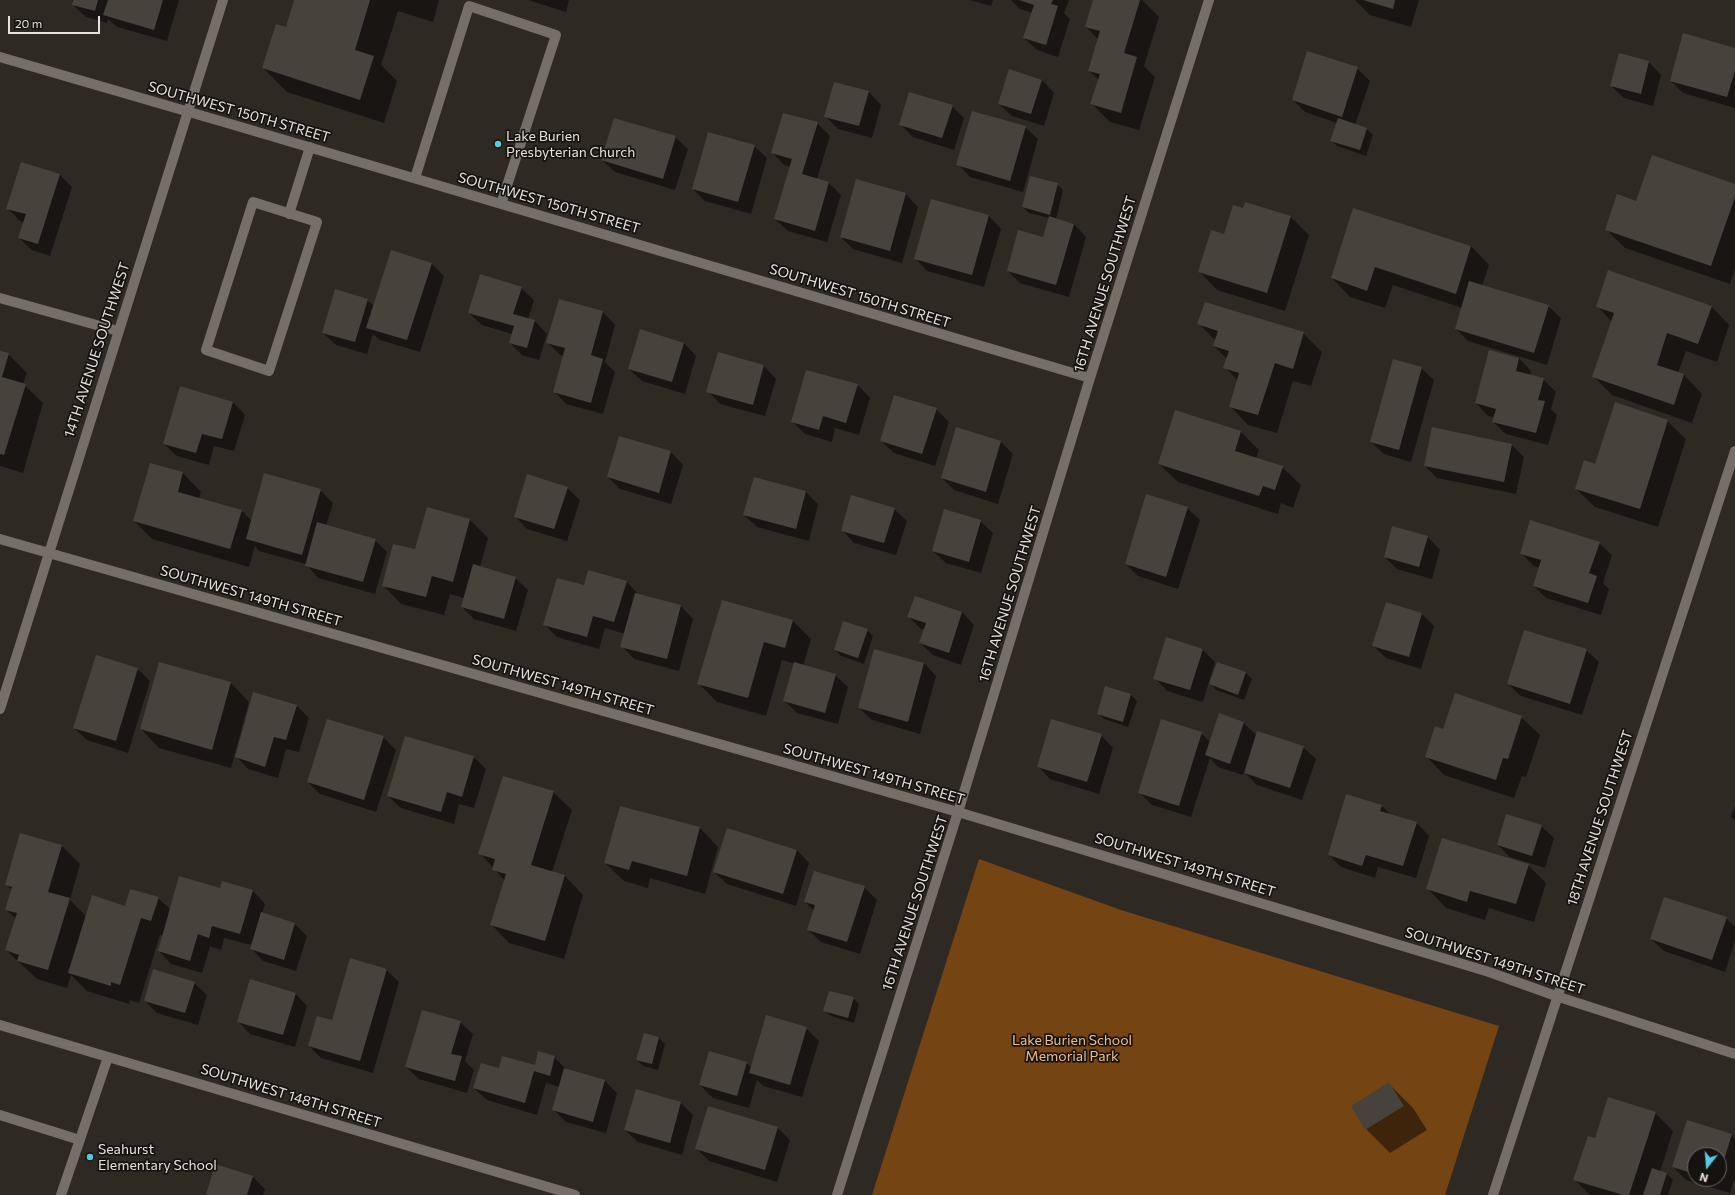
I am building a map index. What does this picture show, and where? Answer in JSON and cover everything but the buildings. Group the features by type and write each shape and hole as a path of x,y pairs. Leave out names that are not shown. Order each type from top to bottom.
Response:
{"street":[{"name":"14TH AVENUE SOUTHWEST","path":"0,708 223,0"},
{"name":"16TH AVENUE SOUTHWEST","path":"837,1195 958,812 1090,378 1209,0"},
{"path":"415,178 469,6 556,35 501,204"},
{"name":"SOUTHWEST 150TH STREET","path":"0,57 188,111 1090,378"},
{"path":"289,214 310,148"},
{"path":"253,202 289,214 317,222 269,371 206,350 253,202"},
{"path":"0,298 118,331"},
{"name":"18TH AVENUE SOUTHWEST","path":"1493,1195 1556,996 1735,451"},
{"name":"SOUTHWEST 149TH STREET","path":"0,539 958,812 1474,968 1735,1054"},
{"name":"SOUTHWEST 148TH STREET","path":"0,1025 575,1195"},
{"path":"61,1195 108,1057"},
{"path":"0,1115 80,1140"}],"green space":[{"name":"Lake Burien School Memorial Park","path":"979,859 1121,910 1499,1026 1445,1195 872,1195"}],"place":[{"name":"Lake Burien Presbyterian Church","path":"498,144"},
{"name":"Seahurst Elementary School","path":"90,1157"}]}
